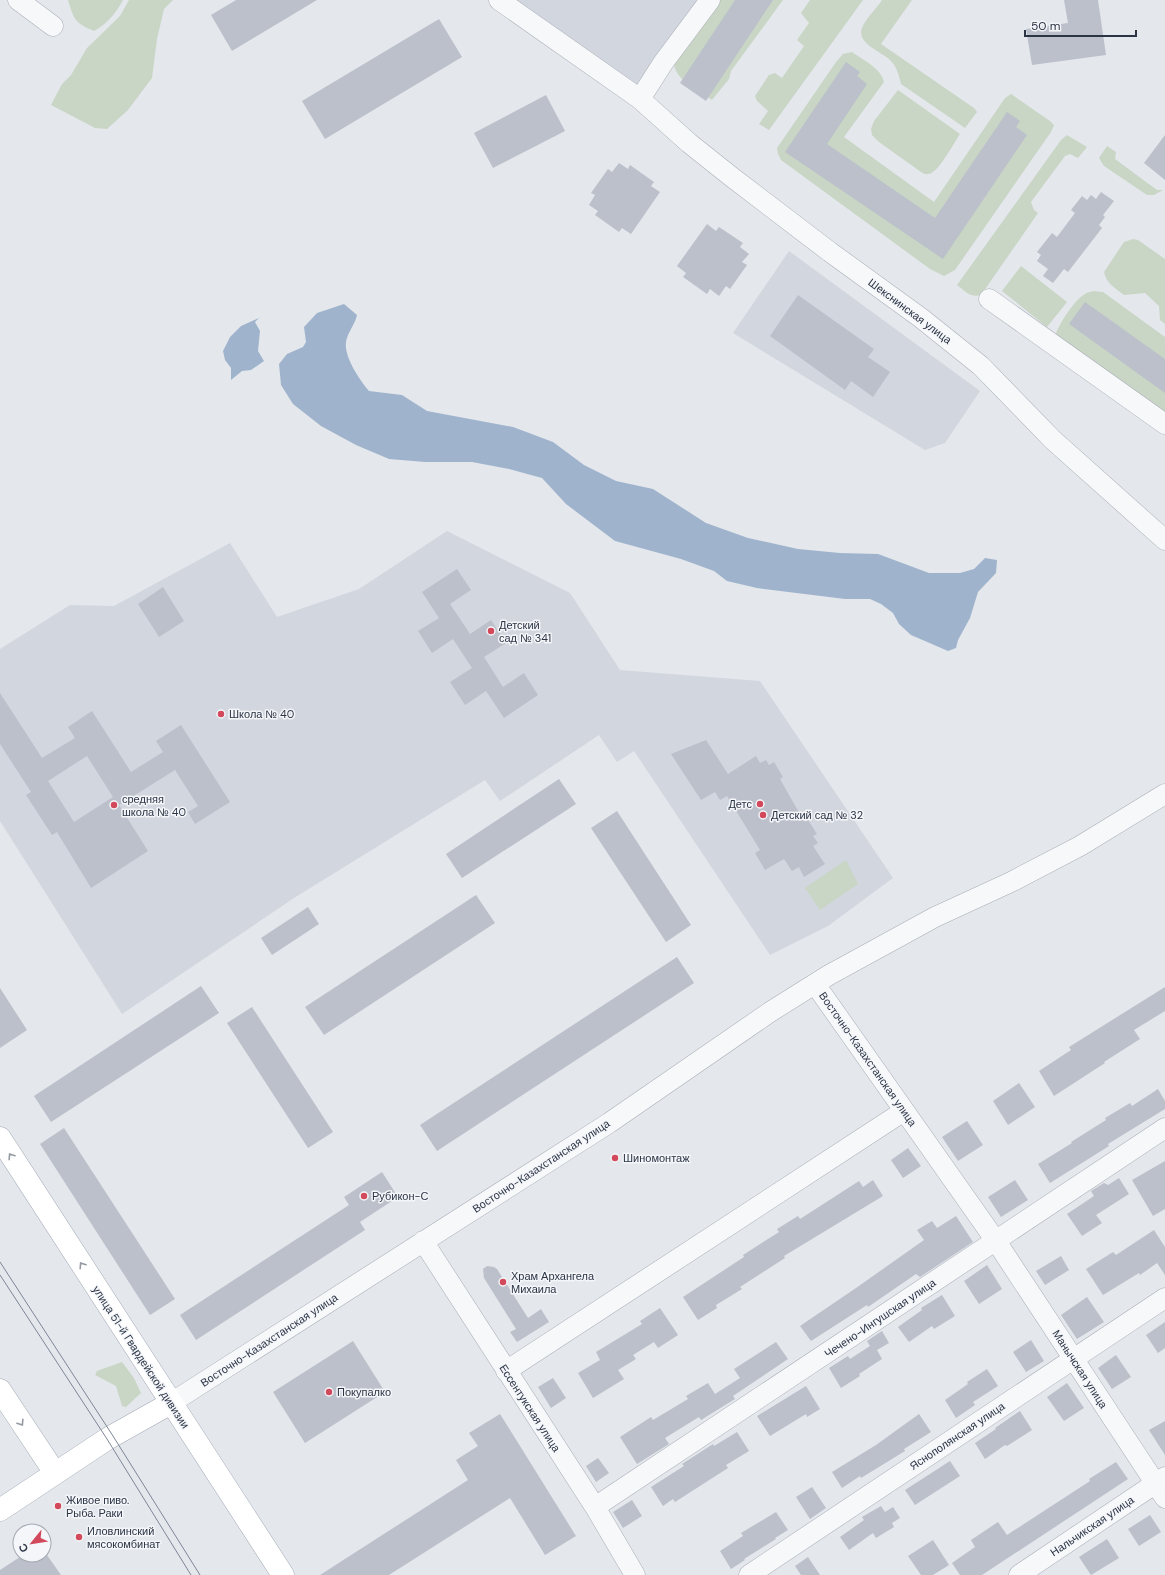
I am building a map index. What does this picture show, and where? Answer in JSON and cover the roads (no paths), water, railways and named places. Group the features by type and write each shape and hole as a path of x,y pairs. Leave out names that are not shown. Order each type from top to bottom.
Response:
{"main road":[{"name":"улица 51-й Гвардейской дивизии","path":"0,1138 283,1575"},
{"path":"0,1390 55,1473"},
{"name":"Восточно-Казахстанская улица","path":"0,1510 113,1436 171,1403"}],"street":[{"path":"18,0 53,26"},
{"name":"Шекснинская улица","path":"499,0 640,99 689,143 733,178 830,252 921,318 980,366 1053,440 1165,540"},
{"path":"640,99 663,63 710,0"},
{"path":"989,299 1165,424"},
{"path":"815,984 935,917 1011,882 1080,846 1165,794"},
{"name":"Восточно-Казахстанская улица","path":"171,1403 609,1123 770,1012 815,984 996,1241"},
{"path":"506,1371 904,1111"},
{"name":"Чечено-Ингушская улица","path":"595,1507 1165,1128"},
{"name":"Ессентукская улица","path":"423,1241 595,1507 635,1575"},
{"name":"Манычская улица","path":"996,1241 1073,1359 1162,1486"},
{"name":"Яснополянская улица","path":"749,1575 1165,1298"},
{"name":"Нальчикская улица","path":"1019,1575 1162,1486"}],"water":[{"path":"344,304 357,315 347,338 346,351 360,380 369,391 402,395 427,411 513,427 553,442 584,465 616,481 653,489 706,523 748,538 798,549 840,553 878,554 929,573 960,573 974,569 985,558 997,560 996,573 978,592 970,618 958,640 956,648 948,651 911,635 899,624 893,613 881,604 870,599 845,599 757,588 727,581 714,571 681,559 615,541 566,504 542,478 509,469 472,462 425,462 389,459 356,445 321,426 293,404 281,385 279,364 287,354 303,347 306,342 304,327 317,313"},
{"path":"259,318 255,322 260,331 258,351 264,361 251,370 242,371 231,380 231,368 225,360 223,351 230,337 241,326"}],"tram line":[{"path":"0,1262 113,1436 200,1575"},
{"path":"0,1275 107,1439 191,1575"}],"place":[{"name":"Детский сад № 341","path":"491,631"},
{"name":"Школа № 40","path":"221,714"},
{"name":"Детс","path":"760,804"},
{"name":"средняя школа № 40","path":"114,805"},
{"name":"Детский сад № 32","path":"763,815"},
{"name":"Шиномонтаж","path":"615,1158"},
{"name":"Рубикон-С","path":"364,1196"},
{"name":"Храм Архангела Михаила","path":"503,1282"},
{"name":"Покупалко","path":"329,1392"},
{"name":"Живое пиво. Рыба. Раки","path":"58,1506"},
{"name":"Иловлинский мясокомбинат","path":"79,1537"}]}
